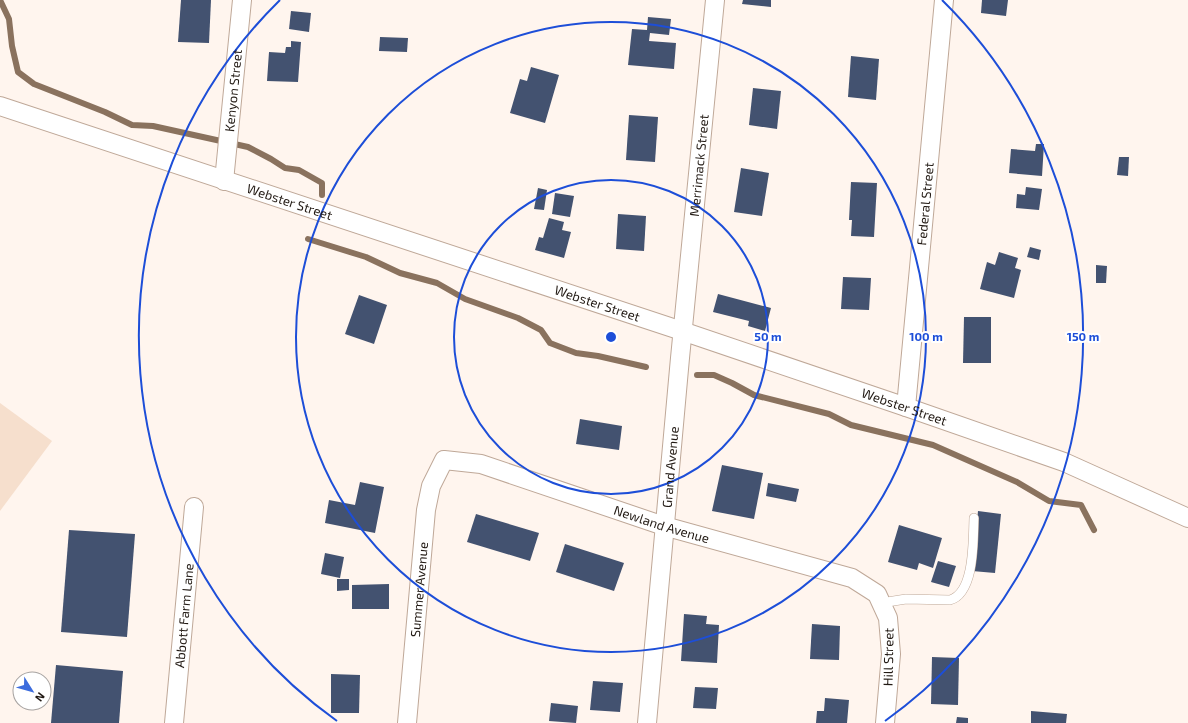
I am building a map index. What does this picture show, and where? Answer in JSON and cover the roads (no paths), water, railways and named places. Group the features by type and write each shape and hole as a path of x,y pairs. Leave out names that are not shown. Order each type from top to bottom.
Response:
{"street":[{"name":"Kenyon Street","path":"224,181 242,0"},
{"name":"Merrimack Street","path":"682,331 715,0"},
{"name":"Federal Street","path":"906,407 944,0"},
{"name":"Webster Street","path":"0,106 682,331 906,407 1064,462 1188,518"},
{"name":"Grand Avenue","path":"647,723 682,331"},
{"name":"Newland Avenue","path":"444,460 481,464 664,526 852,578 879,598"},
{"name":"Summer Avenue","path":"407,723 426,510 431,486 444,460"},
{"name":"Abbott Farm Lane","path":"174,723 194,508"},
{"name":"Hill Street","path":"879,598 888,618 891,654 885,723"}],"lane":[{"path":"879,598 956,599 966,586 970,569 974,518"}],"waterway":[{"path":"0,0 9,19 12,46 18,72 34,84 105,112 132,125 153,126 248,147 285,168 299,170 322,183 322,195"},
{"path":"308,239 366,257 400,273 437,283 465,299 518,318 541,330 550,343 576,353 598,356 646,367"},
{"path":"697,375 714,375 754,395 829,414 851,425 933,445 1017,482 1049,501 1081,505 1094,530"}]}
